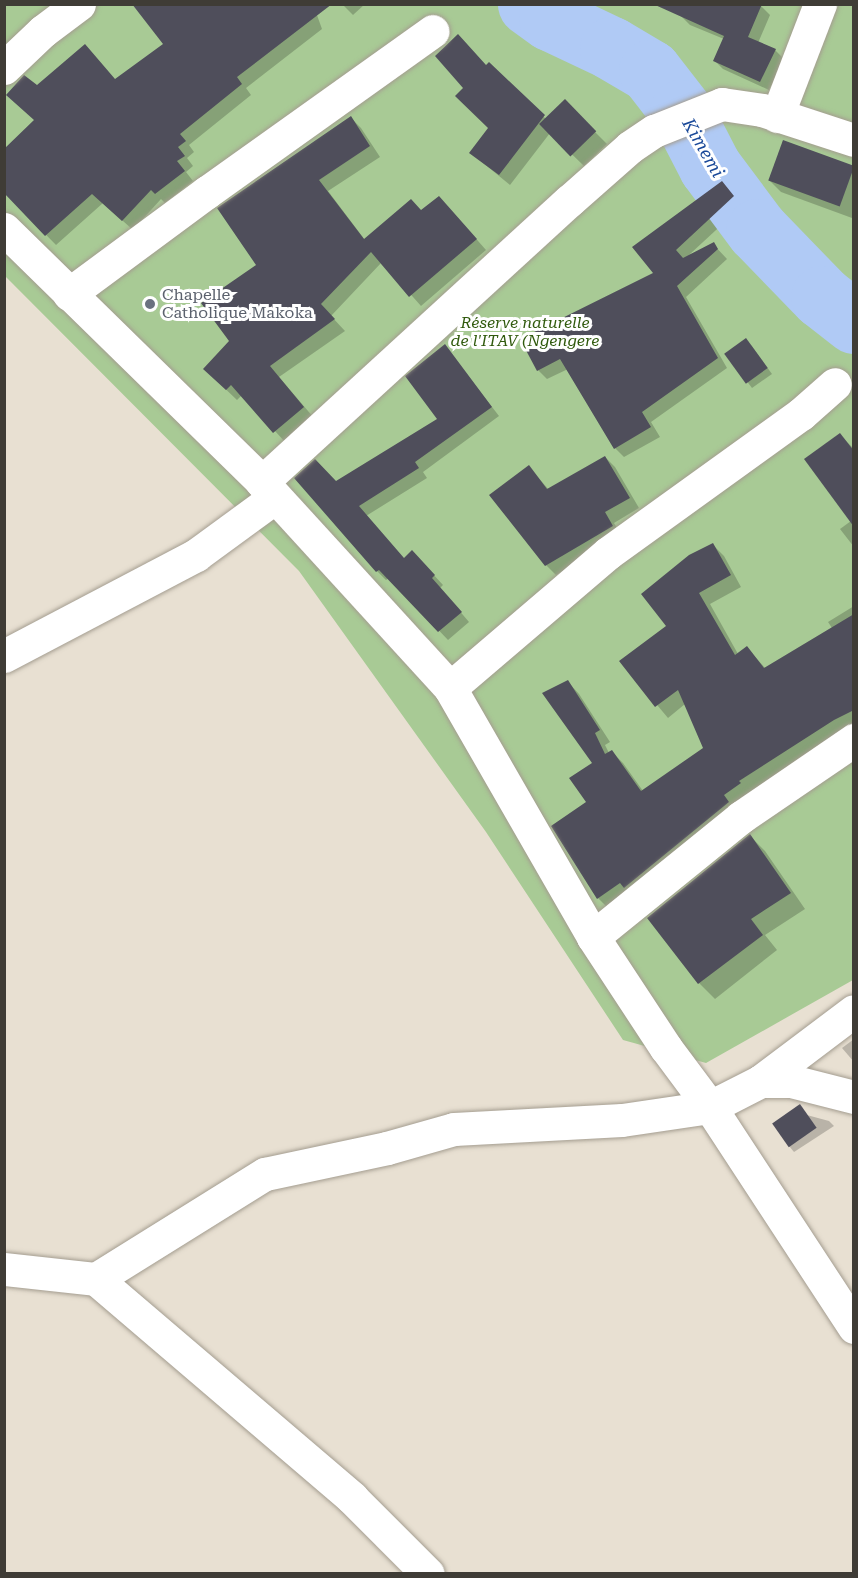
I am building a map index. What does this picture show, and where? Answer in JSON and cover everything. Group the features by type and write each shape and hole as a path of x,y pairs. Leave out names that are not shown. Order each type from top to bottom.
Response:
{"street":[{"path":"4,68 43,31 79,4"},
{"path":"777,116 820,4"},
{"path":"69,294 207,192 433,31"},
{"path":"4,656 196,555 268,490 569,201 630,147 654,131 722,104 762,110 854,141"},
{"path":"4,229 268,490 450,687 592,937 666,1048 710,1107 854,1327"},
{"path":"450,687 608,553 801,414 835,384"},
{"path":"592,937 741,817 854,740"},
{"path":"96,1279 265,1174 387,1148 454,1129 622,1120 710,1107 761,1081 854,1011"},
{"path":"761,1081 791,1081 854,1097"},
{"path":"4,1269 96,1279 352,1498 428,1574"}],"green space":[{"name":"Réserve naturelle de l'ITAV (Ngengere","path":"4,5 853,5 853,980 706,1063 623,1040 486,832 299,571 5,276"}],"building":[{"path":"132,4 332,4 237,77 242,84 180,134 186,141 178,147 185,156 177,161 185,171 155,194 151,190 122,221 92,194 45,236 4,193 4,149 34,120 6,95 24,75 37,85 85,44 115,79 163,44"},
{"path":"653,4 762,4 748,37 776,49 760,82 713,61 724,36"},
{"path":"458,34 486,65 489,62 545,115 499,175 469,153 488,128 455,96 463,88 435,56"},
{"path":"565,99 596,131 570,156 539,124"},
{"path":"351,116 370,146 319,180 364,239 411,199 421,210 439,196 477,239 409,297 371,252 321,304 335,319 270,366 304,407 273,433 231,385 226,390 203,369 229,341 201,303 256,265 217,208"},
{"path":"783,140 854,166 840,206 768,180"},
{"path":"722,181 734,196 676,250 683,258 714,242 718,249 677,286 718,358 642,412 651,427 614,449 560,359 537,371 520,339 653,273 632,247"},
{"path":"746,338 768,368 746,384 724,354"},
{"path":"445,344 492,407 415,462 419,468 359,506 404,558 412,550 435,575 432,578 462,612 438,632 379,570 376,572 294,478 315,459 336,481 437,419 405,376"},
{"path":"840,433 854,451 854,527 804,459"},
{"path":"605,456 630,498 605,512 613,526 545,566 489,495 529,465 547,489"},
{"path":"713,543 731,575 699,593 735,655 747,646 764,668 854,614 854,710 834,720 739,781 741,783 724,795 729,802 624,888 620,883 597,899 551,826 586,802 569,778 592,763 542,693 568,680 600,730 595,733 605,754 612,750 641,791 703,748 678,690 655,707 619,661 666,626 641,594 689,555"},
{"path":"750,834 791,893 751,919 763,935 698,984 647,918"},
{"path":"800,1104 817,1128 789,1147 772,1124"}],"waterway":[{"name":"Kimemi","path":"529,4 550,19 611,48 650,71 681,111 710,167 757,230 822,297 854,322"}],"place":[{"name":"Chapelle Catholique Makoka","path":"150,304"}]}
